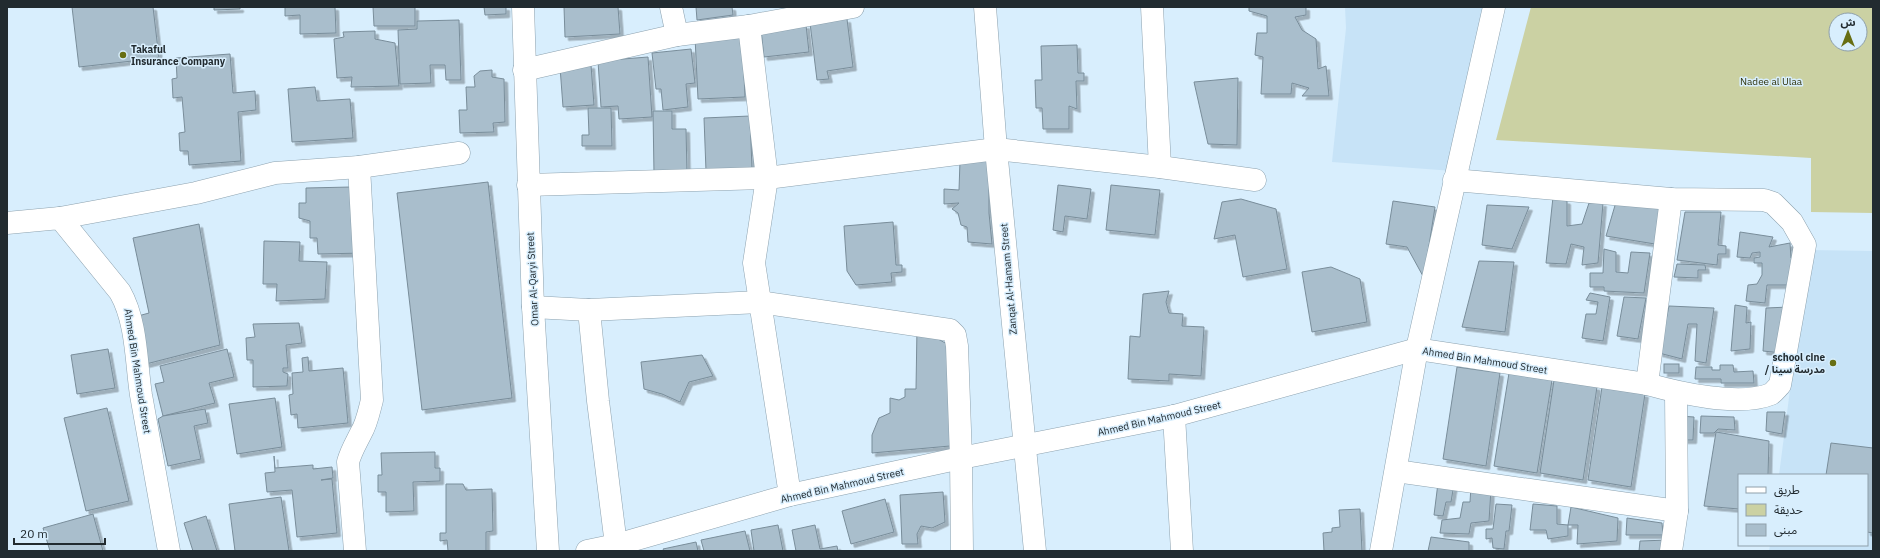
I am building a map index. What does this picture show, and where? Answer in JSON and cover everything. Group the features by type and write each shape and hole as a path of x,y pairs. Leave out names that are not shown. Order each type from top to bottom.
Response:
{"street":[{"name":"Omar Al-Qaryi Street","path":"522,7 533,307 548,551"},
{"path":"671,7 678,35"},
{"path":"524,70 678,35 749,26 852,7"},
{"name":"Zanqat Al-Hamam Street","path":"985,7 996,149 1035,551"},
{"path":"1152,7 1160,167"},
{"path":"1381,551 1417,349 1494,7"},
{"path":"749,26 767,178 754,263 790,495"},
{"path":"528,185 767,178 996,149 1160,167 1255,180"},
{"path":"7,222 60,218 196,193 275,173 359,167 459,154"},
{"path":"355,551 348,462 350,452 368,417 372,400 359,167"},
{"name":"Ahmed Bin Mahmoud Street","path":"587,551 616,545 790,495 961,458 1024,447 1174,416 1417,349 1647,384 1676,392 1734,400 1757,398 1772,394 1780,385 1805,245 1792,222 1773,203 1764,200 1671,199 1454,180"},
{"path":"1647,384 1671,199"},
{"name":"Ahmed Bin Mahmoud Street","path":"60,218 120,292 126,304 132,327 147,429 169,551"},
{"path":"533,307 589,310 760,302 950,330 955,334 957,340 961,458 962,551"},
{"path":"589,310 598,401 616,545"},
{"path":"1671,551 1678,511 1676,392"},
{"path":"1174,416 1182,551"},
{"path":"1396,471 1678,511"}],"shaded area":[{"path":"1345,7 1492,7 1453,171 1332,162 1346,28"},
{"name":"school cine / مدرسة سينا","path":"1808,250 1873,251 1873,551 1769,551 1770,546 1868,546 1868,474 1779,474"}],"green space":[{"name":"Nadee al Ulaa","path":"1531,7 1873,7 1873,213 1811,212 1811,158 1496,140"}],"building":[{"path":"72,7 153,7 159,58 79,67"},
{"path":"214,7 240,7 240,9 214,10"},
{"path":"285,7 335,7 336,33 300,34 300,15 285,16"},
{"path":"373,7 415,7 415,26 374,26"},
{"path":"484,7 506,7 506,14 485,15"},
{"path":"564,7 618,7 620,34 565,37"},
{"path":"696,7 732,7 733,15 697,20"},
{"path":"1249,7 1306,7 1306,15 1295,17 1302,30 1316,39 1318,69 1326,66 1329,96 1302,96 1309,88 1292,83 1291,94 1261,94 1263,57 1255,55 1257,33 1267,33 1267,16 1249,11"},
{"path":"847,19 853,67 827,71 829,79 817,80 810,23"},
{"path":"459,20 461,80 446,80 445,65 430,65 431,83 400,84 398,30 417,29 417,21"},
{"path":"806,25 809,52 764,57 761,30"},
{"path":"375,31 375,39 395,43 399,86 351,87 352,77 337,78 334,39 344,37 343,32"},
{"path":"742,31 745,97 698,99 695,37"},
{"path":"1077,45 1078,73 1084,73 1084,81 1076,81 1077,109 1069,106 1069,129 1043,129 1042,108 1036,108 1035,80 1042,80 1041,46"},
{"path":"691,49 695,83 686,84 688,107 663,110 661,89 656,89 652,53"},
{"path":"230,54 233,93 255,91 256,110 238,112 241,161 189,165 188,151 180,151 179,133 185,132 182,97 173,98 172,79 177,78 176,58"},
{"path":"648,57 652,117 619,119 618,106 601,107 598,61"},
{"path":"591,65 594,105 563,107 560,67"},
{"path":"492,70 492,77 504,79 505,122 493,123 494,132 460,133 459,110 467,110 466,87 475,87 474,76 480,71"},
{"path":"1238,78 1237,145 1208,144 1194,82"},
{"path":"315,87 317,101 350,99 353,138 292,142 288,89"},
{"path":"588,108 611,108 612,146 582,146 582,135 589,135"},
{"path":"653,111 672,111 672,129 686,129 687,173 654,174"},
{"path":"750,116 752,169 706,171 704,118"},
{"path":"989,159 989,213 992,244 968,242 967,227 961,225 958,213 952,209 959,203 944,204 944,189 959,190 960,161"},
{"path":"488,182 512,398 422,410 397,193"},
{"path":"1058,185 1091,189 1087,219 1065,216 1063,232 1053,230"},
{"path":"1111,185 1160,190 1155,235 1106,230"},
{"path":"351,187 365,253 318,254 317,238 310,238 310,221 299,218 299,203 306,203 306,188"},
{"path":"1553,197 1567,201 1567,226 1582,224 1589,203 1603,203 1598,263 1582,265 1584,247 1571,244 1566,264 1546,263"},
{"path":"1241,199 1276,209 1287,269 1243,277 1235,235 1214,239 1222,202"},
{"path":"1393,201 1435,207 1424,278 1407,247 1386,244"},
{"path":"1616,202 1669,205 1661,245 1606,236"},
{"path":"1487,205 1529,207 1512,249 1482,245"},
{"path":"1685,212 1721,212 1718,245 1726,246 1726,254 1718,254 1717,265 1677,260"},
{"path":"893,222 896,265 902,265 902,272 891,273 892,282 856,285 847,271 844,226"},
{"path":"199,224 220,345 146,364 138,316 149,313 133,238"},
{"path":"1740,232 1773,237 1769,247 1790,243 1791,258 1799,260 1796,285 1767,285 1765,303 1746,301 1748,285 1757,284 1762,275 1762,263 1754,263 1754,258 1760,257 1760,252 1752,253 1750,258 1737,257"},
{"path":"264,241 300,242 299,261 327,262 325,299 276,301 277,284 263,284"},
{"path":"1604,249 1616,252 1616,272 1628,273 1631,252 1650,253 1644,293 1604,291 1604,287 1590,287 1590,273 1603,273"},
{"path":"1479,261 1514,262 1505,332 1462,327"},
{"path":"1677,264 1705,265 1706,270 1698,270 1698,278 1674,277"},
{"path":"1331,267 1360,279 1367,322 1312,332 1302,272"},
{"path":"1169,291 1166,302 1169,313 1183,314 1182,326 1204,327 1201,376 1169,374 1169,381 1128,379 1130,336 1140,337 1143,294"},
{"path":"1590,293 1610,297 1603,341 1582,338 1586,314 1596,314 1598,302 1586,300"},
{"path":"1624,297 1646,298 1638,339 1617,336"},
{"path":"1735,305 1747,307 1746,323 1751,322 1750,349 1731,351"},
{"path":"1669,306 1714,308 1706,363 1695,361 1697,324 1688,324 1682,359 1659,353"},
{"path":"1789,307 1782,353 1763,351 1766,308"},
{"path":"299,323 302,343 286,345 288,368 283,368 283,372 288,374 287,386 253,387 253,360 247,360 246,338 255,337 253,324"},
{"path":"917,327 947,344 950,446 872,453 872,435 879,418 890,413 890,398 899,400 905,397 905,389 916,389"},
{"path":"108,349 115,388 77,394 71,355"},
{"path":"227,349 234,377 209,383 215,403 163,416 155,384 164,382 160,366"},
{"path":"702,355 713,376 689,382 680,402 662,394 644,389 641,362"},
{"path":"308,357 309,371 343,368 348,423 298,428 297,414 291,415 289,395 293,394 292,373 303,372 302,358"},
{"path":"1664,364 1679,364 1679,373 1664,373"},
{"path":"1720,365 1733,365 1734,372 1753,371 1754,383 1721,383 1721,379 1695,379 1696,367 1712,367 1712,370 1720,370"},
{"path":"1457,367 1500,373 1486,466 1443,459"},
{"path":"1509,373 1552,380 1537,473 1494,466"},
{"path":"1554,380 1597,387 1583,480 1540,473"},
{"path":"1602,387 1645,394 1631,487 1588,480"},
{"path":"275,398 282,447 237,454 229,404"},
{"path":"107,408 129,501 86,511 64,418"},
{"path":"205,409 208,423 194,426 201,459 168,466 158,419 163,416"},
{"path":"1767,412 1785,412 1782,434 1766,431"},
{"path":"1680,416 1694,417 1693,440 1680,440"},
{"path":"1701,416 1734,417 1735,430 1718,429 1714,433 1700,433"},
{"path":"1716,432 1769,441 1768,474 1738,474 1738,509 1704,506"},
{"path":"1831,443 1873,448 1873,533 1868,532 1868,474 1826,474"},
{"path":"435,452 435,468 440,468 440,481 413,482 414,511 386,512 386,492 378,492 378,475 382,475 381,453"},
{"path":"274,456 275,468 313,465 313,469 332,467 333,478 321,480 332,479 337,533 297,537 292,490 267,492 265,473 275,472"},
{"path":"1438,483 1454,484 1451,502 1446,502 1443,516 1434,515"},
{"path":"446,484 463,484 466,490 492,489 493,531 486,532 486,551 448,551 447,540 440,541 440,533 446,533"},
{"path":"1471,486 1491,489 1489,521 1471,523 1469,534 1440,533 1442,520 1460,518 1463,502 1470,502"},
{"path":"943,492 945,522 932,528 921,526 917,534 918,544 902,544 900,495"},
{"path":"281,497 289,551 235,551 229,504"},
{"path":"885,499 894,532 851,544 842,511"},
{"path":"1496,504 1512,505 1509,531 1506,531 1504,549 1493,548 1492,538 1486,539 1486,529 1493,529"},
{"path":"1533,504 1557,506 1557,524 1568,525 1568,536 1548,539 1546,530 1530,530"},
{"path":"1571,507 1618,518 1617,541 1577,544 1578,525 1568,525"},
{"path":"1360,509 1362,551 1324,551 1323,533 1332,532 1332,528 1340,527 1339,510"},
{"path":"93,514 103,551 50,551 43,528"},
{"path":"206,516 217,551 193,551 184,523"},
{"path":"1627,518 1662,523 1663,535 1626,535"},
{"path":"778,525 783,551 754,551 751,530"},
{"path":"815,525 820,549 837,546 838,551 796,551 792,530"},
{"path":"745,531 750,551 704,551 701,540"},
{"path":"1431,537 1469,542 1469,551 1428,551"},
{"path":"1668,540 1668,551 1639,551 1640,541"},
{"path":"696,542 698,551 664,551 663,549"}],"place":[{"name":"Takaful Insurance Company","path":"123,55"},
{"name":"school cine / مدرسة سينا","path":"1833,363"}]}
